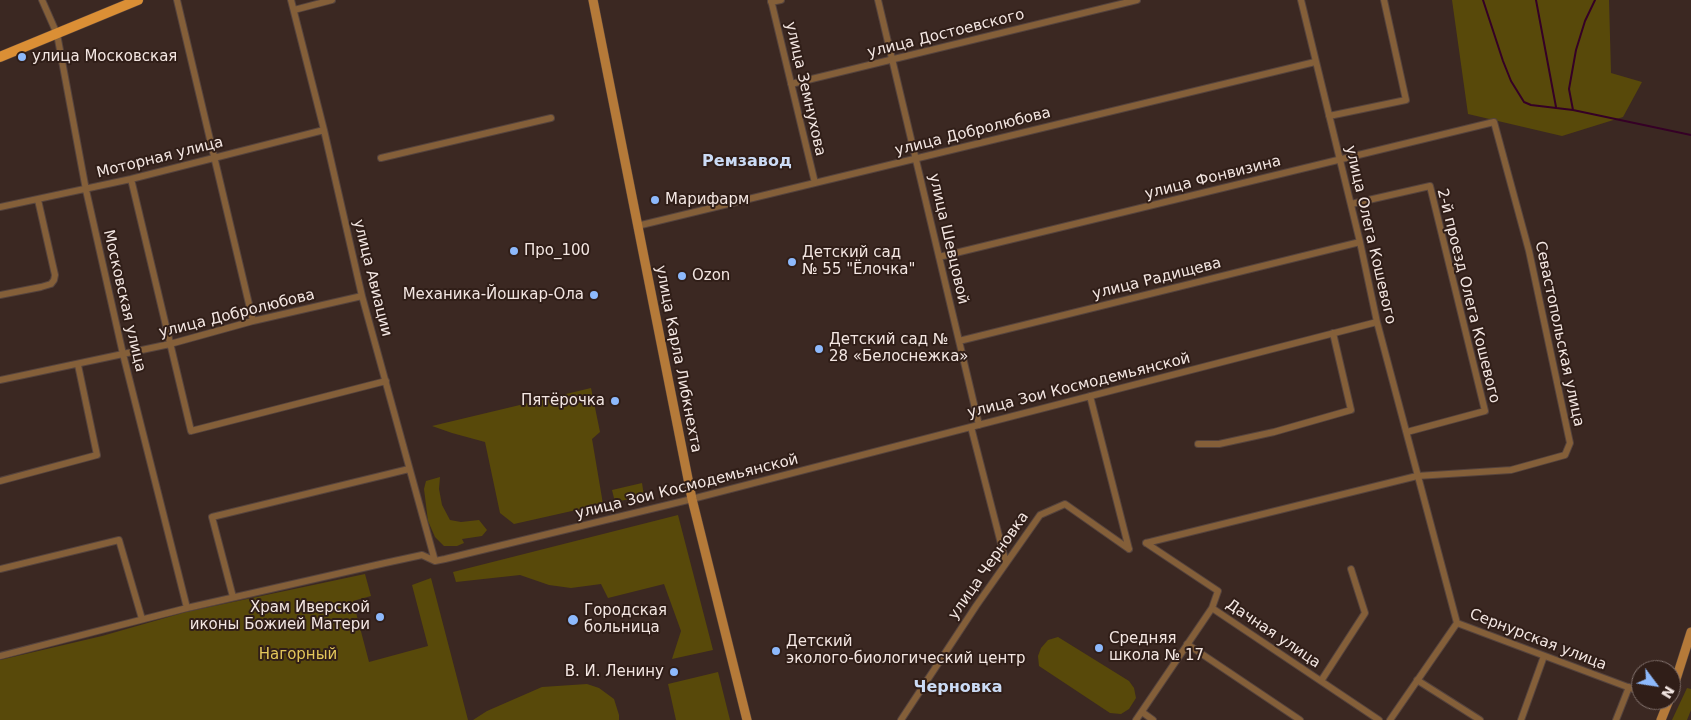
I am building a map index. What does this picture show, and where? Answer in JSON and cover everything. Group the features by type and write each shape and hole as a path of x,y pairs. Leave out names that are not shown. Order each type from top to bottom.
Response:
{"main road":[{"path":"0,57 138,0"},
{"name":"улица Карла Либкнехта","path":"594,0 692,499 747,720"},
{"path":"1681,661 1691,632"}],"street":[{"name":"Московская улица","path":"42,0 56,34 86,190 124,354 187,608"},
{"path":"177,0 253,321"},
{"name":"улица Авиации","path":"291,0 324,130 362,296 435,561"},
{"path":"294,10 332,0"},
{"path":"771,1 781,0"},
{"name":"улица Шевцовой","path":"878,0 979,425"},
{"name":"улица Достоевского","path":"791,84 1137,0"},
{"name":"улица Олега Кошевого","path":"1300,0 1417,476"},
{"path":"1329,116 1406,100 1384,0"},
{"name":"улица Земнухова","path":"771,1 815,183"},
{"name":"улица Добролюбова","path":"637,226 1315,62"},
{"path":"381,158 551,118"},
{"name":"улица Фонвизина","path":"939,257 1494,122"},
{"name":"Севастопольская улица","path":"1212,608 1218,591 1146,543 1417,476 1511,470 1565,455 1570,443 1529,251 1494,122"},
{"name":"Моторная улица","path":"0,208 86,190 324,130"},
{"path":"131,179 191,431 386,381"},
{"name":"2-й проезд Олега Кошевого","path":"1351,204 1430,186 1485,411 1406,432"},
{"path":"0,295 41,287 51,284 54,280 55,275 38,200"},
{"name":"улица Радищева","path":"959,341 1360,242"},
{"name":"улица Добролюбова","path":"0,380 170,344 253,321 362,296"},
{"name":"улица Зои Космодемьянской","path":"0,656 233,597 422,555 435,561 692,499 1378,322"},
{"path":"1198,444 1219,444 1274,432 1351,410 1334,334"},
{"path":"0,480 97,455 78,364"},
{"name":"улица Черновка","path":"901,720 1040,515 1064,504 1129,549 1090,396"},
{"path":"971,427 1006,563"},
{"path":"233,597 212,517 409,469"},
{"name":"Сернурская улица","path":"1417,476 1457,622 1629,687"},
{"path":"0,569 120,540 142,619"},
{"name":"Дачная улица","path":"1321,681 1365,613 1351,569"},
{"path":"1136,720 1212,608"},
{"name":"Дачная улица","path":"1212,608 1379,720"},
{"path":"1390,720 1457,622"},
{"path":"1187,644 1300,720"},
{"path":"1521,720 1544,656"},
{"path":"1417,680 1480,720"},
{"path":"1616,720 1629,687"},
{"path":"1142,712 1153,720"}],"green space":[{"path":"1452,0 1609,0 1611,73 1642,82 1623,117 1562,136 1468,114"},
{"path":"591,388 600,432 592,439 603,504 514,524 500,513 485,442 432,426"},
{"path":"440,477 439,489 442,505 450,520 461,522 479,520 487,530 482,536 462,539 464,543 457,546 444,546 435,537 428,521 424,489 426,481"},
{"path":"642,483 644,496 615,502 612,490"},
{"path":"678,515 713,650 672,659 681,631 664,584 608,598 601,584 571,588 549,585 520,575 456,582 453,572"},
{"name":"Нагорный","path":"365,574 371,596 353,601 369,662 428,646 412,585 431,578 468,720 0,720 0,660 102,636 186,612"},
{"path":"1058,637 1129,681 1134,688 1136,698 1129,709 1121,714 1110,713 1039,666 1038,656 1041,648 1048,640"},
{"path":"718,672 730,720 676,720 668,684"},
{"path":"587,684 599,688 614,699 619,720 473,720 487,711 542,687"},
{"path":"1687,688 1691,689 1691,710 1687,720 1672,720 1677,710 1681,710 1681,701"}],"waterway":[{"path":"1483,0 1511,81 1524,102"},
{"path":"1536,0 1556,107"},
{"path":"1573,110 1569,89 1576,50 1585,21 1595,0"},
{"path":"1524,102 1531,105 1573,110 1691,135"}],"place":[{"name":"улица Московская","path":"22,57"},
{"name":"Марифарм","path":"655,200"},
{"name":"Про_100","path":"514,251"},
{"name":"Детский сад № 55 \"Ёлочка\"","path":"792,262"},
{"name":"Ozon","path":"682,276"},
{"name":"Механика-Йошкар-Ола","path":"594,295"},
{"name":"Детский сад № 28 «Белоснежка»","path":"819,349"},
{"name":"Пятёрочка","path":"615,401"},
{"name":"Храм Иверской иконы Божией Матери","path":"380,617"},
{"name":"Городская больница","path":"573,620"},
{"name":"Средняя школа № 17","path":"1099,648"},
{"name":"Детский эколого-биологический центр","path":"776,651"},
{"name":"В. И. Ленину","path":"674,672"}],"district":[{"name":"Ремзавод","path":"747,162"},
{"name":"Черновка","path":"958,688"}]}
